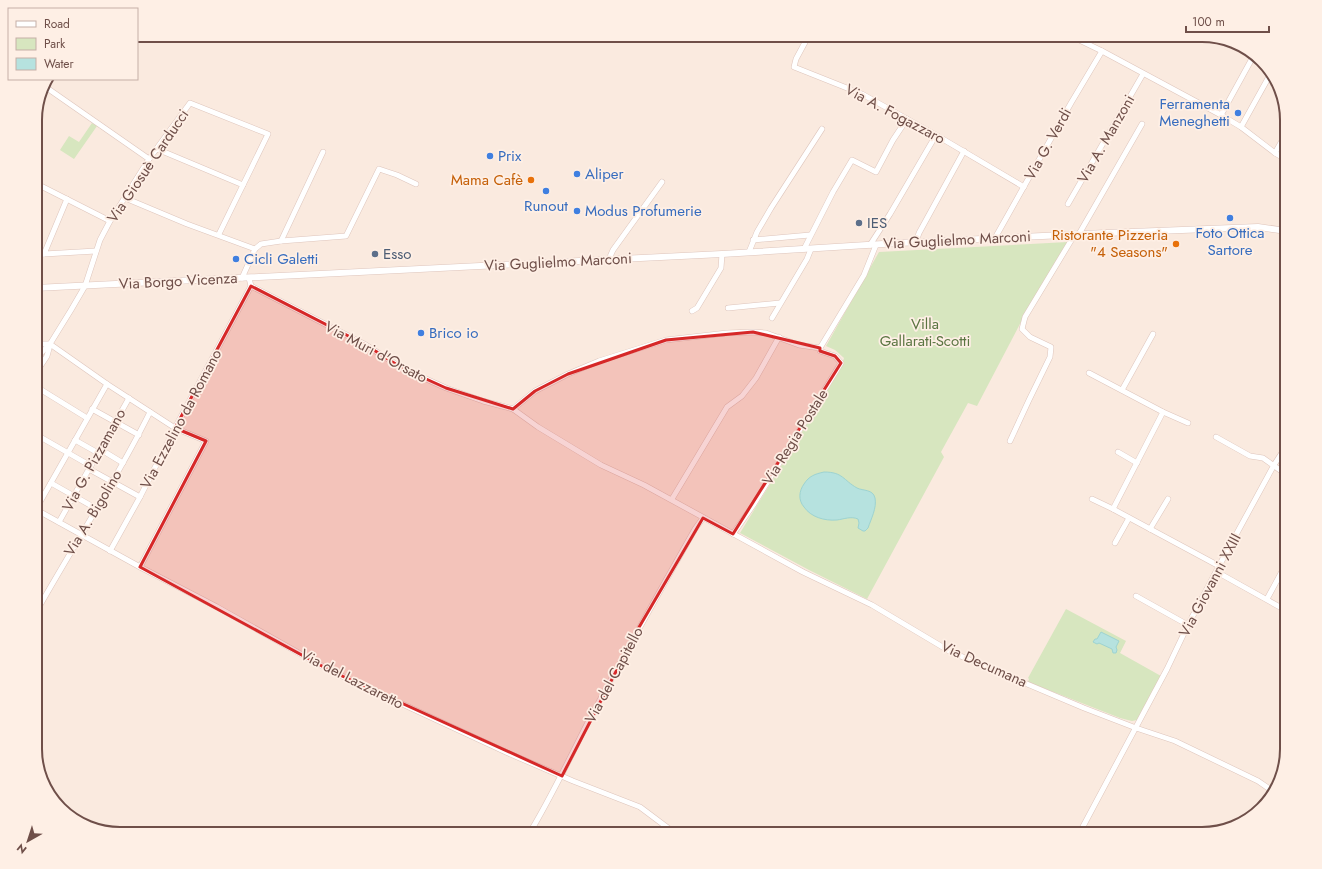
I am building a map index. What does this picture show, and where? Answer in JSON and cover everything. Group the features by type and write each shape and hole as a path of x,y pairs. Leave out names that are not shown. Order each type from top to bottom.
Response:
{"street":[{"name":"Via A. Fogazzaro","path":"805,42 796,59 794,67 862,94 964,151 1024,187"},
{"path":"1083,42 1221,115 1241,127 1280,156"},
{"name":"Via G. Verdi","path":"995,238 1102,51"},
{"path":"1221,115 1251,60"},
{"name":"Via A. Manzoni","path":"1068,204 1143,74"},
{"path":"1241,127 1268,79"},
{"path":"48,89 149,160"},
{"name":"Via Giosuè Carducci","path":"50,344 84,286 100,240 110,221 149,160 190,103 268,134 243,185"},
{"path":"772,318 807,259 807,249 810,235 852,160 876,172 907,119"},
{"path":"1010,441 1031,394 1050,357 1051,347 1030,337 1022,329 1025,316 1077,234 1142,124"},
{"path":"749,252 753,240 775,202 822,129"},
{"path":"820,348 864,275 873,245 936,135"},
{"path":"1275,153 1280,144"},
{"path":"157,149 243,185 219,234"},
{"path":"916,242 918,233 964,151"},
{"path":"281,241 323,152"},
{"path":"252,286 246,278 255,248 261,244 346,236 379,169 416,184"},
{"path":"609,259 613,250 662,182"},
{"path":"42,186 110,221"},
{"path":"125,198 187,224 219,234 255,248"},
{"path":"67,199 44,254 96,251"},
{"name":"Via Guglielmo Marconi","path":"394,271 1077,234 1206,228 1258,227 1280,229"},
{"path":"753,240 810,235"},
{"path":"692,311 697,308 721,268 722,254"},
{"name":"Via Borgo Vicenza","path":"42,288 394,271"},
{"name":"Via Muri d'Orsato","path":"252,286 366,346 402,368 446,388 483,401 513,409"},
{"name":"Via Ezzelino da Romano","path":"110,551 252,286"},
{"path":"728,308 780,303"},
{"name":"Via Regia Postale","path":"513,409 535,391 568,374 599,361 666,340 727,333 766,333 799,345 820,348 820,351 835,356 841,363 754,504 733,534"},
{"path":"1122,390 1153,334"},
{"path":"672,499 727,407 742,396 756,378 778,337"},
{"path":"42,344 50,344 107,384 175,428 206,441 140,567"},
{"path":"42,352 50,344"},
{"path":"42,364 47,356 50,344"},
{"path":"1089,373 1163,412 1188,423"},
{"path":"42,499 67,452 107,384"},
{"path":"42,390 87,418"},
{"name":"Via G. Pizzamano","path":"59,522 129,398"},
{"path":"92,409 139,435"},
{"name":"Via Decumana","path":"513,409 538,427 601,465 672,499 703,518 803,572 872,605 951,652 1084,708 1175,741 1258,781 1269,789"},
{"name":"Via A. Bigolino","path":"42,601 58,572 97,509 139,435 150,412"},
{"path":"1113,509 1163,412"},
{"path":"42,438 67,452 112,482 140,497"},
{"path":"1216,438 1250,456 1263,458 1280,470"},
{"path":"75,440 123,463"},
{"path":"1118,452 1137,463"},
{"name":"Via Giovanni XXIII","path":"1083,827 1168,669 1188,625 1280,456"},
{"path":"51,483 97,509"},
{"path":"1092,499 1148,528 1280,607"},
{"path":"1148,528 1168,499"},
{"name":"Via del Lazzaretto","path":"42,512 110,551 217,606 331,671 489,744 562,776 640,807 667,827"},
{"name":"Via del Capitello","path":"533,827 562,776 583,732 635,635 676,562 703,518"},
{"path":"1115,543 1129,518"},
{"path":"1266,599 1280,574"},
{"path":"1136,596 1188,625"}],"highlighted area":[{"path":"251,286 366,345 402,368 446,388 513,409 535,391 568,374 666,340 753,332 820,348 820,351 835,356 841,363 733,534 703,518 638,629 562,776 331,671 140,567 206,441 175,428"}],"green space":[{"path":"92,123 97,126 74,159 60,150 69,136 79,142"},
{"name":"Villa Gallarati-Scotti","path":"1068,242 1022,320 977,406 968,403 941,452 944,457 867,599 740,533 840,370 844,358 835,350 826,346 879,252"},
{"path":"1066,609 1126,641 1120,653 1161,676 1137,720 1132,721 1120,718 1028,682 1028,678"}],"water":[{"path":"824,472 835,473 857,488 870,492 874,495 874,510 868,528 865,531 858,528 858,519 823,519 814,516 802,504 800,496 804,484 812,476"},
{"path":"1101,632 1119,641 1116,647 1116,653 1113,653 1112,649 1093,642 1097,639"}],"place":[{"name":"Ferramenta Meneghetti","path":"1238,113"},
{"name":"Prix","path":"490,156"},
{"name":"Aliper","path":"577,174"},
{"name":"Mama Cafè","path":"531,180"},
{"name":"Runout","path":"546,191"},
{"name":"Modus Profumerie","path":"577,211"},
{"name":"Foto Ottica Sartore","path":"1230,218"},
{"name":"IES","path":"859,223"},
{"name":"Ristorante Pizzeria \"4 Seasons\"","path":"1176,244"},
{"name":"Esso","path":"375,254"},
{"name":"Cicli Galetti","path":"236,259"},
{"name":"Brico io","path":"421,333"}]}
